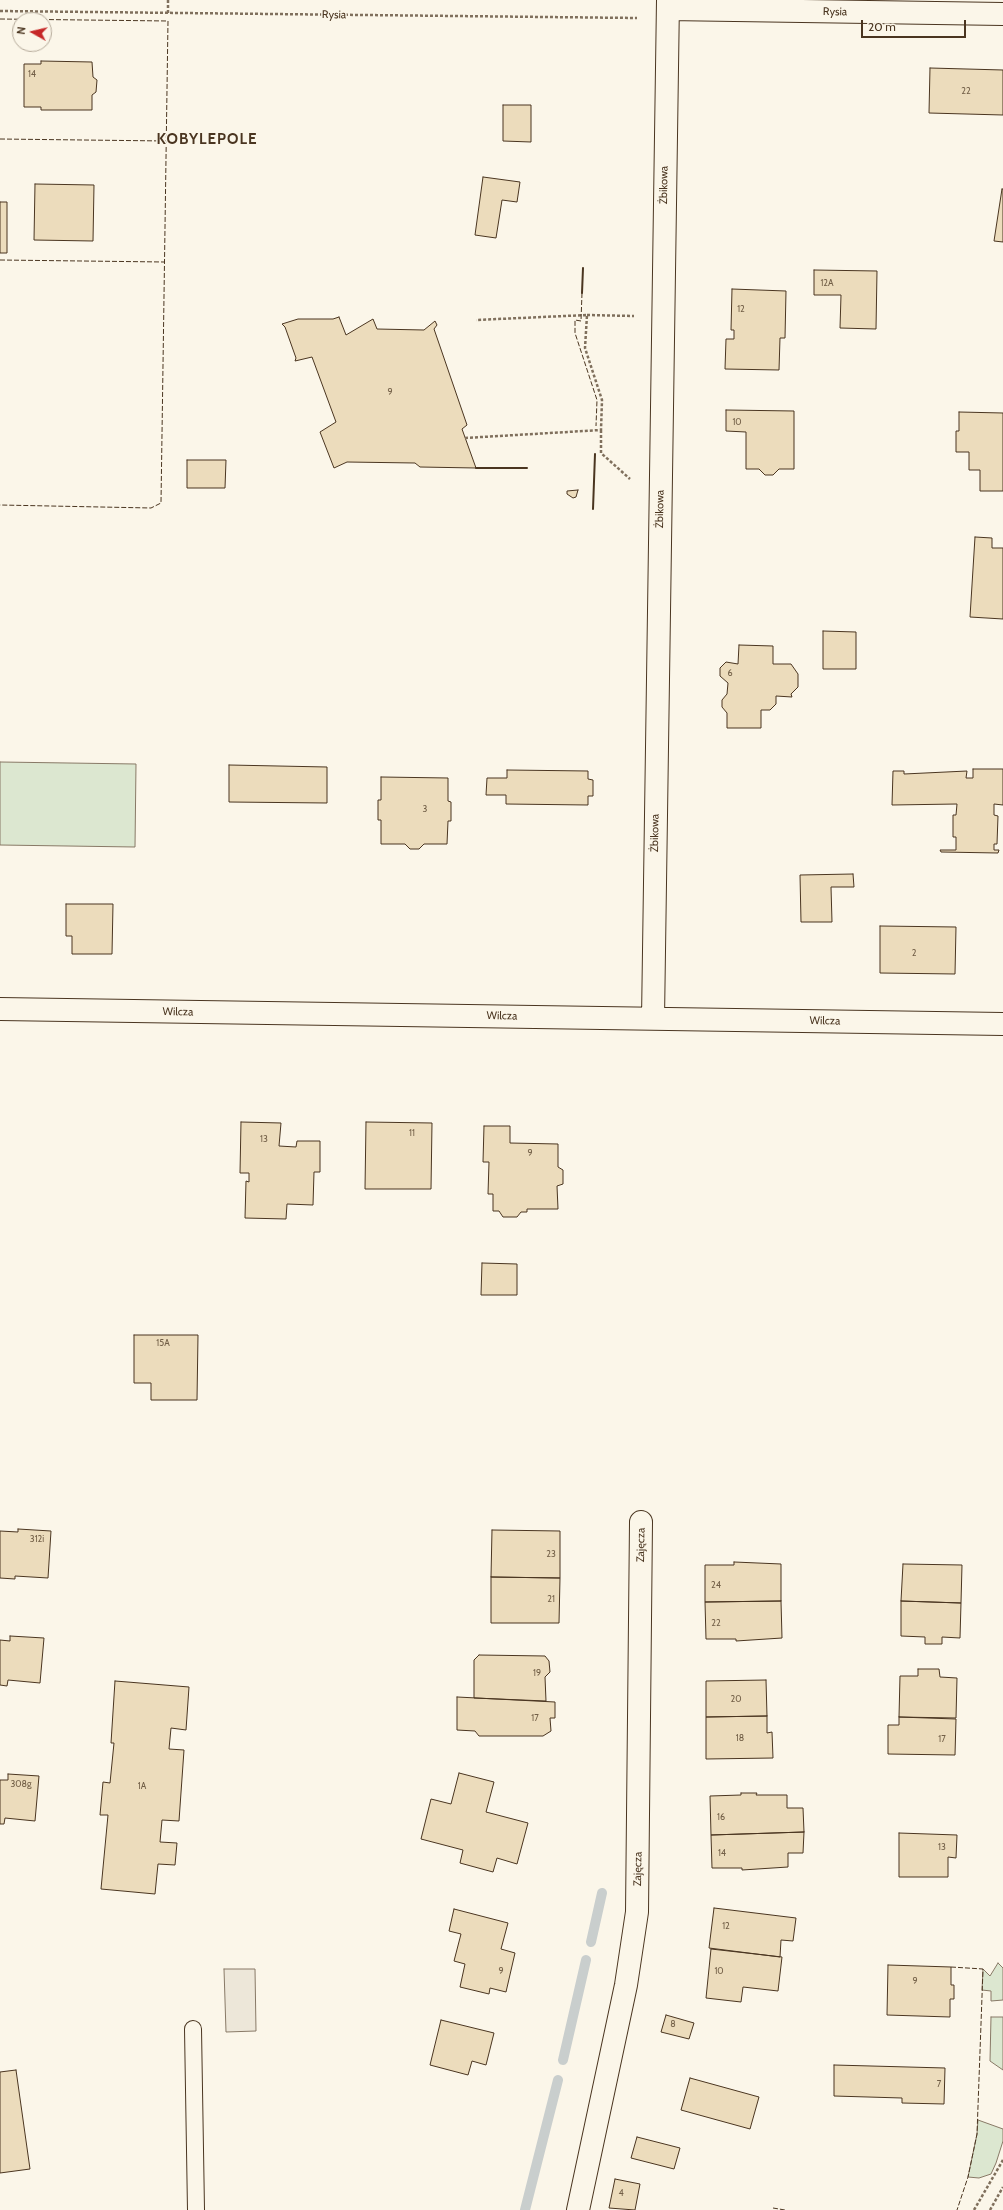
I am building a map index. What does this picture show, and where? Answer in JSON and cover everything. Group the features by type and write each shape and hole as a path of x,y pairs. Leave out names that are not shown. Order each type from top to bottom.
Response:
{"street":[{"name":"Rysia","path":"668,9 989,9"},
{"name":"Żbikowa","path":"653,1018 668,9"},
{"name":"Wilcza","path":"0,1009 1003,1024"},
{"name":"Zajęcza","path":"578,2210 626,1986 637,1912 642,1522"}],"lane":[{"path":"193,2029 196,2210"}],"path":[{"path":"168,0 168,13"},
{"name":"Rysia","path":"0,11 168,13 668,9"},
{"path":"586,315 585,348 602,400 601,453 634,482"},
{"path":"476,320 586,315 642,316"},
{"path":"465,438 601,430"},
{"path":"974,2210 1003,2160"},
{"path":"990,2210 1003,2188"}],"green space":[{"path":"0,762 136,764 135,847 0,845"},
{"path":"998,1963 1003,1968 1003,2000 991,2001 991,1991 982,1990 983,1969 990,1976"},
{"path":"991,2017 1003,2017 1003,2070 990,2061"},
{"path":"978,2120 1003,2129 1003,2141 991,2174 979,2178 968,2177 977,2134"}],"shaded area":[{"path":"224,1969 255,1969 256,2031 226,2032"}],"building":[{"path":"41,61 92,62 93,77 97,80 96,92 92,95 92,110 41,110 41,107 24,107 24,64 41,64"},
{"path":"930,68 1003,70 1003,115 929,113"},
{"path":"503,105 531,105 531,142 503,141"},
{"path":"483,177 520,182 517,202 502,200 496,238 475,235"},
{"path":"35,184 94,185 93,241 34,240"},
{"path":"1003,189 1003,242 994,241"},
{"path":"0,202 7,202 7,253 0,253"},
{"path":"814,270 877,271 876,329 840,328 841,295 814,295"},
{"path":"732,289 786,291 785,338 780,338 779,370 725,369 726,339 734,339 734,330 731,330"},
{"path":"339,317 346,335 373,319 377,329 424,330 435,321 437,325 434,329 467,425 462,429 476,468 420,467 415,463 347,462 334,468 320,432 336,422 312,357 295,361 296,358 285,327 282,324 298,319 333,319"},
{"path":"726,410 794,411 794,469 779,469 773,475 765,475 759,469 746,469 746,432 726,431"},
{"path":"959,412 1003,413 1003,491 980,491 980,470 969,470 969,452 956,452 956,431 959,431"},
{"path":"187,460 226,460 225,488 187,488"},
{"path":"578,490 576,497 573,498 567,494 567,491"},
{"path":"975,537 992,538 992,548 1003,548 1003,619 970,617"},
{"path":"823,631 856,632 856,669 823,669"},
{"path":"739,645 773,646 773,664 791,664 798,674 798,687 791,694 792,697 776,696 776,704 770,710 761,710 761,728 727,728 727,713 722,707 722,700 727,694 728,683 720,676 720,668 726,662 738,664"},
{"path":"229,765 327,767 327,803 229,802"},
{"path":"973,769 1003,769 1003,805 994,804 994,815 998,816 997,844 994,844 994,850 999,850 998,853 941,852 940,850 956,850 956,837 953,837 953,815 956,815 957,804 892,805 893,771 904,771 904,774 967,771 966,778 973,778"},
{"path":"507,770 588,771 588,779 593,780 593,796 588,796 588,805 506,804 506,795 486,795 487,778 507,778"},
{"path":"381,777 448,778 448,801 451,802 451,821 448,821 447,844 424,844 419,849 410,849 405,844 381,844 381,820 378,820 378,800 381,800"},
{"path":"853,874 854,887 831,887 832,922 801,922 800,875"},
{"path":"66,904 113,904 112,954 72,954 72,936 66,936"},
{"path":"880,926 956,927 955,974 880,973"},
{"path":"241,1122 281,1123 279,1146 296,1147 297,1141 320,1141 320,1172 314,1172 313,1205 287,1204 286,1219 245,1218 246,1181 249,1182 249,1173 240,1173"},
{"path":"366,1122 432,1123 431,1189 365,1189"},
{"path":"484,1126 510,1126 510,1143 558,1144 558,1167 563,1170 563,1184 557,1186 558,1209 527,1209 527,1212 521,1212 517,1217 503,1217 499,1211 493,1211 493,1194 488,1194 489,1162 483,1162"},
{"path":"482,1263 517,1264 517,1295 481,1295"},
{"path":"134,1335 198,1335 197,1400 151,1400 151,1383 134,1383"},
{"path":"18,1529 51,1531 48,1578 15,1576 15,1579 0,1578 0,1531 18,1532"},
{"path":"492,1530 560,1531 560,1578 491,1577"},
{"path":"734,1562 781,1564 781,1601 705,1602 705,1565 734,1565"},
{"path":"903,1564 962,1565 961,1603 901,1601"},
{"path":"491,1577 560,1578 559,1623 491,1623"},
{"path":"781,1601 782,1638 736,1641 736,1639 706,1639 705,1602"},
{"path":"901,1601 961,1603 960,1638 942,1637 942,1644 925,1644 925,1637 901,1636"},
{"path":"10,1636 44,1638 40,1683 8,1680 7,1686 0,1685 0,1640 10,1641"},
{"path":"479,1655 545,1656 549,1661 550,1672 545,1677 546,1701 474,1698 474,1660"},
{"path":"918,1669 939,1669 940,1677 957,1678 956,1718 899,1717 900,1676 918,1676"},
{"path":"766,1680 767,1716 706,1717 706,1681"},
{"path":"115,1681 189,1687 186,1730 171,1728 169,1749 184,1750 179,1821 162,1820 160,1842 177,1843 175,1865 158,1864 155,1894 101,1889 108,1815 100,1815 103,1782 110,1783 114,1743 111,1743"},
{"path":"457,1697 555,1702 555,1718 550,1718 551,1731 543,1736 479,1736 475,1731 457,1730"},
{"path":"767,1716 767,1733 772,1732 773,1758 706,1759 706,1717"},
{"path":"899,1717 956,1719 955,1755 888,1754 888,1725 899,1725"},
{"path":"459,1773 494,1782 486,1812 528,1823 517,1864 497,1858 493,1872 460,1863 463,1850 421,1839 431,1799 451,1804"},
{"path":"8,1774 39,1776 35,1821 5,1818 4,1824 0,1824 0,1780 8,1780"},
{"path":"741,1793 757,1793 756,1795 787,1795 787,1808 803,1808 804,1832 711,1835 710,1796 741,1795"},
{"path":"804,1832 803,1853 788,1853 788,1867 742,1870 742,1868 712,1868 711,1835"},
{"path":"899,1833 957,1835 956,1858 948,1857 948,1877 899,1877"},
{"path":"714,1908 796,1918 793,1941 781,1940 780,1957 709,1948"},
{"path":"454,1909 508,1923 501,1949 515,1953 506,1992 490,1988 489,1994 460,1987 465,1964 454,1961 461,1934 449,1931"},
{"path":"711,1949 782,1957 778,1991 743,1987 741,2002 706,1998"},
{"path":"888,1965 951,1967 951,1985 954,1985 954,1999 950,1999 950,2017 887,2015"},
{"path":"666,2015 694,2023 689,2039 661,2032"},
{"path":"441,2020 494,2033 486,2065 472,2061 468,2075 430,2065"},
{"path":"834,2065 945,2068 944,2104 902,2103 902,2098 834,2096"},
{"path":"16,2070 30,2169 0,2173 0,2072"},
{"path":"690,2078 759,2097 750,2129 681,2110"},
{"path":"637,2137 680,2148 674,2169 631,2158"},
{"path":"615,2179 640,2184 635,2210 609,2208"}],"waterway":[{"path":"591,1942 602,1893"},
{"path":"563,2060 586,1960"},
{"path":"525,2210 558,2080"}],"fence":[{"path":"0,19 168,21 161,503 151,508 0,505"},
{"path":"0,139 166,141"},
{"path":"0,260 164,262"},
{"path":"582,293 581,321 575,320 575,333 597,400 596,426"},
{"path":"951,1967 983,1969 977,2134 968,2177 957,2210"},
{"path":"773,2208 785,2210"}],"wall":[{"path":"582,293 583,268"},
{"path":"593,509 595,454"},
{"path":"476,468 527,468"}],"district":[{"name":"KOBYLEPOLE","path":"207,140"}]}
